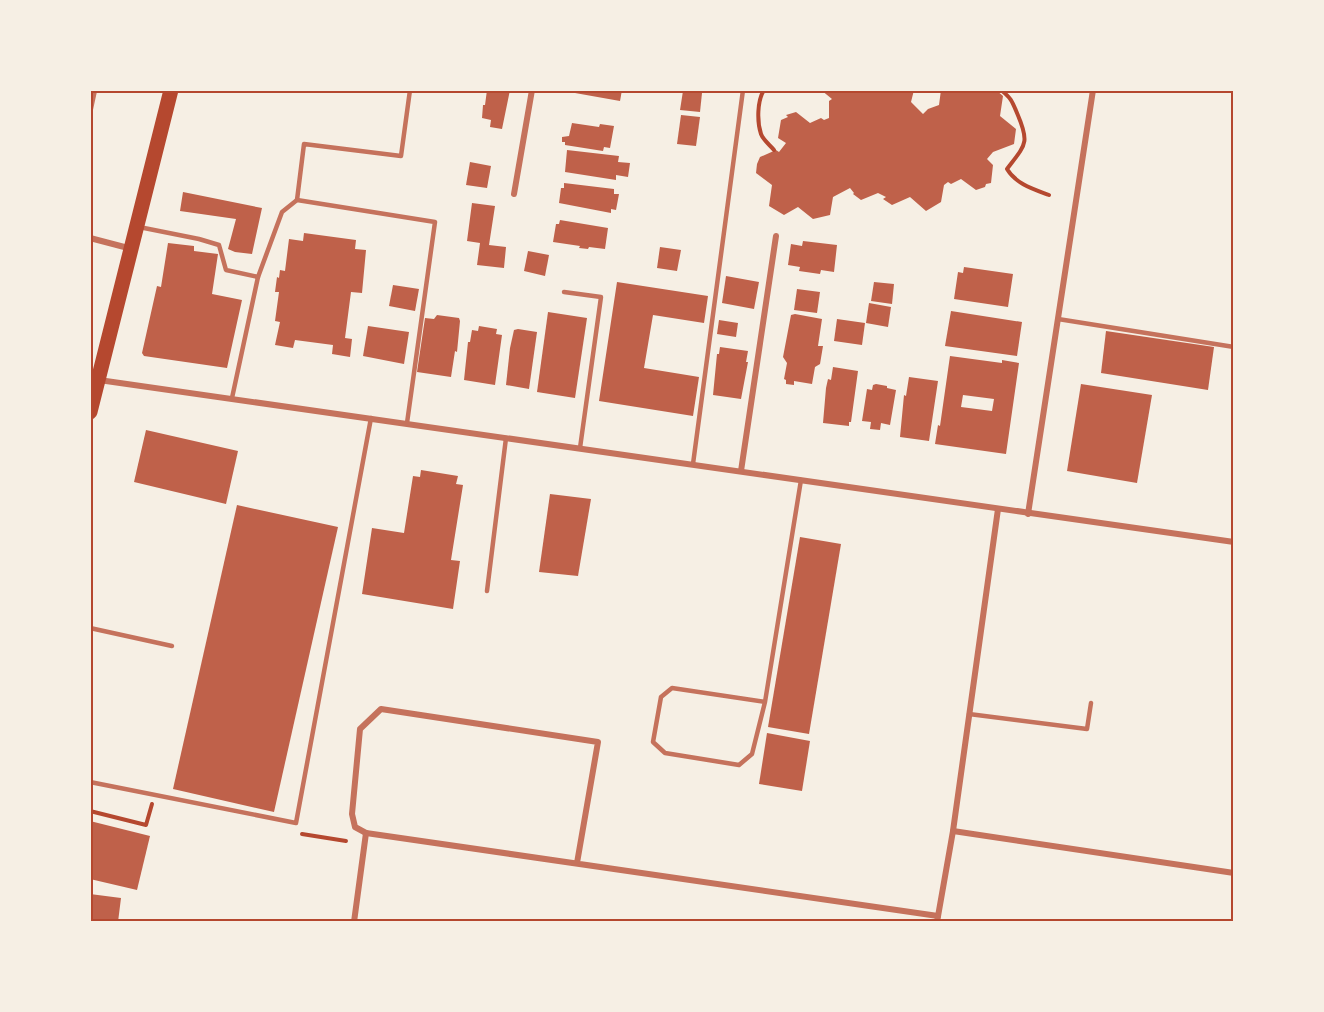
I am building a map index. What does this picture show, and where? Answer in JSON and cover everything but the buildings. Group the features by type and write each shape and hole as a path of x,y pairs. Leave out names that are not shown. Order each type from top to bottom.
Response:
{"main road":[{"path":"90,412 133,249 170,90"}],"street":[{"path":"514,194 532,90"},
{"path":"1029,514 1093,90"},
{"path":"741,471 776,236"},
{"path":"90,238 133,249"},
{"path":"99,380 1234,542"},
{"path":"577,863 598,742 381,710 360,729 352,814 355,827 366,833 938,919 953,831 998,509"},
{"path":"953,831 1234,873"},
{"path":"354,922 366,833"}],"lane":[{"path":"90,113 95,90"},
{"path":"232,398 258,277 282,212 297,200 304,144 401,156 410,90"},
{"path":"693,464 743,90"},
{"path":"297,200 435,222 407,423"},
{"path":"138,227 219,245 226,270 258,277"},
{"path":"564,291 601,297 580,448"},
{"path":"1058,320 1234,347"},
{"path":"90,782 296,823 371,418"},
{"path":"487,591 506,438"},
{"path":"765,702 672,688 661,697 654,742 664,753 739,765 752,754 765,702 801,480"},
{"path":"90,628 172,646"},
{"path":"969,714 1087,729 1091,703"}],"path":[{"path":"764,90 761,95 759,113 761,136 774,150"},
{"path":"1001,90 1012,99 1026,136 1021,151 1007,169 1012,177 1049,195"},
{"path":"90,811 146,825 152,803 162,806"},
{"path":"301,834 346,841"}]}
